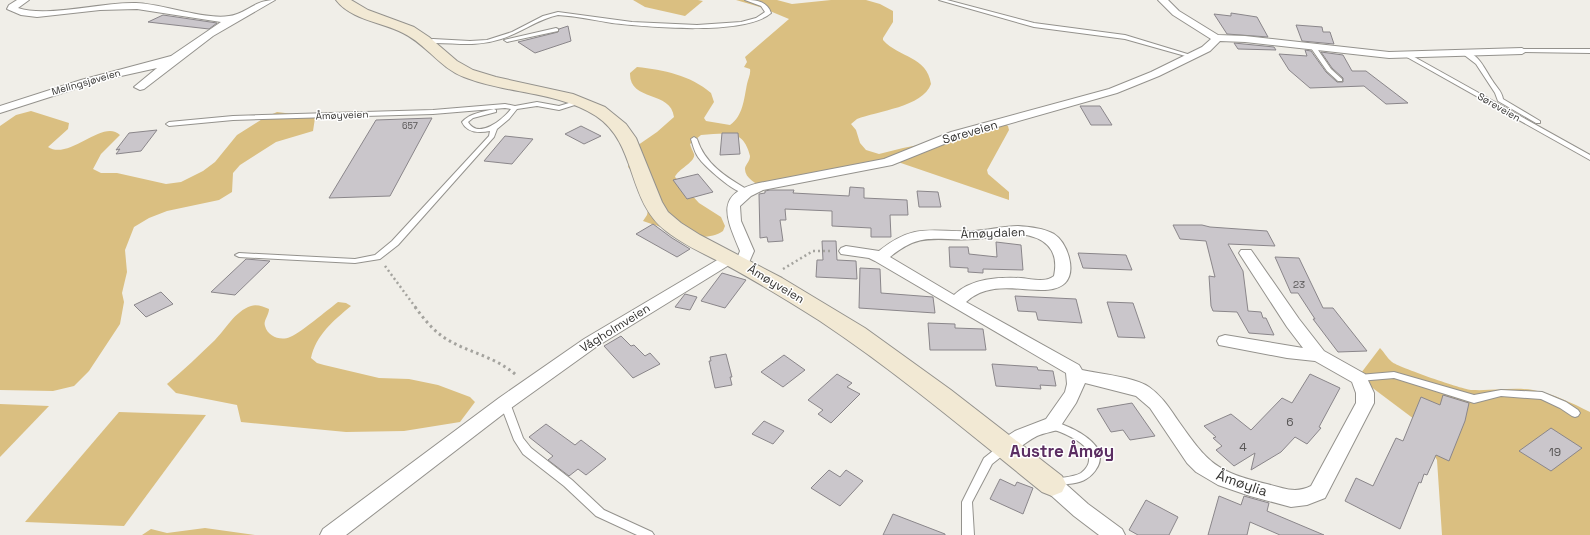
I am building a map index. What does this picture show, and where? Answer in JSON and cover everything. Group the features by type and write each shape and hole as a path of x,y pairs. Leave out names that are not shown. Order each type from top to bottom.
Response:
{"main road":[{"name":"Åmøyveien","path":"343,0 354,8 409,30 428,41 451,64 467,73 579,102 611,118 626,135 638,162 650,200 666,221 695,240 767,279 866,340 932,387 1052,484"}],"street":[{"path":"24,0 12,7 12,9 24,13 37,14 135,6 174,10 210,18 234,19"},
{"name":"Melingsjøveien","path":"140,87 172,60 234,19 270,0"},
{"path":"1163,0 1176,13 1216,38"},
{"name":"Søreveien","path":"745,192 759,187 887,162 955,135 1113,91 1155,74 1191,56 1214,43 1216,38 1245,39 1314,48 1407,55 1522,51"},
{"name":"Melingsjøveien","path":"0,110 77,84 172,60"},
{"path":"735,261 747,251 734,224 732,211 734,203 745,192"},
{"name":"Åmøydalen","path":"880,258 904,240 920,235 973,235 1015,230 1033,232 1050,238 1058,249 1063,273 1061,278 1054,283 989,283 970,290 956,302"},
{"path":"846,251 872,254 880,258 912,278 1065,363 1073,369 1076,375 1075,393 1058,412 1052,425 1040,426 1023,434 1006,447"},
{"path":"1246,253 1293,323 1318,355 1359,378"},
{"name":"Vågholmveien","path":"330,535 505,403 590,343 660,300 735,261"},
{"path":"1225,340 1287,352 1318,355"},
{"name":"Åmøylia","path":"1076,375 1132,387 1150,397 1194,458 1201,466 1213,474 1233,482 1296,499 1308,498 1318,492 1365,403 1364,393 1359,378"},
{"name":"Åmøyveien","path":"1052,484 1081,510 1115,535"}],"lane":[{"path":"469,43 486,41 508,35 547,16 558,13 619,22 709,26 744,23 763,18 768,13 767,9 761,4 747,0"},
{"path":"941,0 1034,25 1126,37 1191,56"},
{"path":"428,41 450,40 488,45 556,30"},
{"path":"1314,48 1329,70 1340,80"},
{"name":"Søreveien","path":"1522,51 1590,51"},
{"name":"Søreveien","path":"1465,53 1482,64 1491,83 1500,93 1500,100 1590,152"},
{"name":"Søreveien","path":"1407,55 1590,158"},
{"name":"Åmøyveien","path":"494,128 475,130 467,126 465,122 471,117 481,114 537,104 560,108 579,102"},
{"name":"Åmøyveien","path":"169,124 233,118 433,112 505,106 515,108"},
{"path":"239,255 355,261 377,257 395,243 492,136 494,128 507,118 515,108"},
{"path":"694,139 698,151 713,170 745,192"},
{"path":"1359,378 1394,375 1474,399 1501,393 1542,396 1563,405 1575,413"},
{"path":"505,403 519,440 527,451 568,483 600,514 648,535"},
{"path":"1052,425 1076,433 1088,443 1094,455 1093,466 1086,475 1052,484"},
{"path":"968,535 966,502 988,461 1006,447"}],"path":[{"path":"767,279 813,251 846,251"},
{"path":"377,257 430,324 445,338 464,348 486,355 507,365 525,389"}],"shaded area":[{"path":"633,0 703,1 685,16 645,7"},
{"path":"736,0 777,0 792,4 831,0 866,0 880,4 893,11 893,22 883,40 889,46 912,58 924,68 931,84 926,92 919,98 909,103 857,119 851,124 856,130 860,143 866,150 879,154 953,138 1002,122 1008,126 1009,130 987,170 988,174 1009,192 1009,200 895,161 766,189 752,181 745,172 750,156 743,140 732,134 718,134 701,135 690,144 694,157 690,163 675,177 699,203 721,217 725,226 723,231 704,237 694,236 643,221 648,210 635,174 628,167 630,159 628,152 657,132 674,117 671,109 666,103 643,93 636,88 631,82 630,73 637,67 647,68 676,74 694,82 711,93 714,102 704,118 706,121 730,125 738,117 740,112 750,75 750,69 744,67 747,62 745,57 789,19 760,7"},
{"path":"31,111 69,123 68,129 48,147 56,150 66,149 95,135 113,131 120,135 101,154 93,169 101,173 117,173 166,184 181,182 203,171 215,162 237,135 264,118 277,112 293,114 318,114 315,118 313,131 276,142 240,165 233,173 232,192 219,200 167,211 149,218 134,227 125,250 127,272 122,293 124,302 120,324 89,371 74,386 53,391 0,390 0,126 16,115"},
{"path":"338,302 346,303 351,306 321,335 313,350 311,358 317,363 379,378 409,379 438,385 470,397 475,402 460,422 404,431 346,432 241,422 237,405 176,393 167,384 215,340 235,316 245,308 256,305 269,309 265,326 269,333 275,337 283,339 301,331"},
{"path":"1380,348 1392,362 1397,365 1457,386 1472,390 1533,390 1556,396 1590,412 1590,535 1442,535 1437,460 1414,419 1358,377"},
{"path":"0,404 49,406 0,457"},
{"path":"119,412 206,415 124,526 25,522"},
{"path":"205,528 255,535 142,535 151,529 167,533"}],"building":[{"path":"1231,13 1257,17 1268,37 1227,34 1214,14 1231,16"},
{"path":"163,15 217,23 209,29 148,22"},
{"path":"1296,25 1322,27 1323,32 1330,32 1334,44 1302,41"},
{"path":"568,26 571,41 535,53 518,42 558,32 559,29"},
{"path":"1234,43 1274,47 1276,50 1238,49"},
{"path":"1305,50 1311,51 1326,72 1337,82 1343,82 1343,78 1332,68 1321,52 1343,55 1352,71 1366,71 1408,103 1386,104 1364,86 1310,88 1289,70 1279,54 1307,56"},
{"path":"1080,106 1100,106 1112,125 1091,125"},
{"path":"432,118 390,196 329,198 376,120"},
{"path":"581,126 601,136 584,144 565,134"},
{"path":"157,130 141,151 116,154 120,149 116,150 129,133"},
{"path":"722,133 738,133 740,154 720,155"},
{"path":"505,136 533,139 512,164 484,161"},
{"path":"698,174 713,192 687,199 673,180"},
{"path":"850,187 864,188 864,198 907,200 908,215 890,215 891,237 871,237 871,228 832,226 832,211 785,209 786,220 780,220 783,241 768,242 767,237 760,238 759,194 770,190 794,190 793,193 849,196"},
{"path":"917,191 938,192 941,207 919,207"},
{"path":"653,224 690,249 677,257 636,234"},
{"path":"1173,225 1202,225 1210,227 1267,231 1275,246 1228,244 1243,271 1248,311 1261,312 1263,318 1266,318 1274,335 1249,333 1237,312 1213,311 1211,306 1209,276 1215,277 1206,241 1180,239"},
{"path":"822,241 836,241 837,260 856,261 857,279 816,277 817,260 823,260"},
{"path":"996,242 1021,245 1023,270 983,269 983,273 968,272 968,268 950,267 949,247 968,247 969,254 997,257"},
{"path":"1078,253 1126,255 1132,270 1083,268"},
{"path":"1275,257 1299,258 1323,308 1333,308 1367,351 1338,352 1313,319 1315,319 1298,293 1291,293"},
{"path":"246,259 270,261 235,295 211,292"},
{"path":"860,268 880,269 881,293 933,297 935,313 859,308"},
{"path":"722,273 746,280 725,308 701,301"},
{"path":"161,292 173,304 146,317 134,305"},
{"path":"685,294 697,297 690,310 675,307"},
{"path":"1015,296 1076,299 1082,323 1038,320 1036,312 1018,311"},
{"path":"1107,302 1133,303 1145,338 1118,337"},
{"path":"928,323 955,324 955,328 983,329 986,350 930,350"},
{"path":"621,336 631,346 634,345 645,356 650,353 660,364 633,378 604,346"},
{"path":"726,354 732,377 730,377 732,385 715,388 709,361 711,361 710,357"},
{"path":"784,355 805,370 783,387 761,372"},
{"path":"992,364 1037,367 1038,370 1053,371 1056,386 1040,385 1041,389 996,386"},
{"path":"837,374 852,383 847,387 860,394 831,423 818,414 823,410 808,400"},
{"path":"1310,374 1340,388 1319,427 1321,428 1307,444 1295,437 1281,452 1251,470 1255,453 1234,466 1216,450 1222,446 1213,438 1216,437 1204,426 1231,414 1251,430 1282,398 1292,403"},
{"path":"1443,395 1469,403 1465,421 1449,461 1436,455 1427,475 1424,474 1421,483 1419,482 1400,529 1345,501 1356,478 1373,486 1396,438 1403,441 1421,397 1440,405"},
{"path":"1132,403 1155,436 1130,440 1123,430 1111,432 1097,409"},
{"path":"764,421 784,431 773,444 752,434"},
{"path":"546,424 575,445 581,440 606,459 586,475 578,469 569,476 548,460 553,456 529,437"},
{"path":"1551,428 1582,448 1551,471 1519,451"},
{"path":"829,470 840,477 846,470 863,481 840,506 811,488"},
{"path":"1000,479 1015,486 1017,482 1033,488 1023,514 990,499"},
{"path":"1219,496 1241,505 1244,496 1269,503 1267,511 1324,535 1280,535 1250,522 1247,535 1208,535"},
{"path":"1146,500 1178,517 1169,535 1138,535 1129,530"},
{"path":"893,514 945,534 945,535 883,535"}],"district":[{"name":"Austre Åmøy","path":"1062,451"}]}
